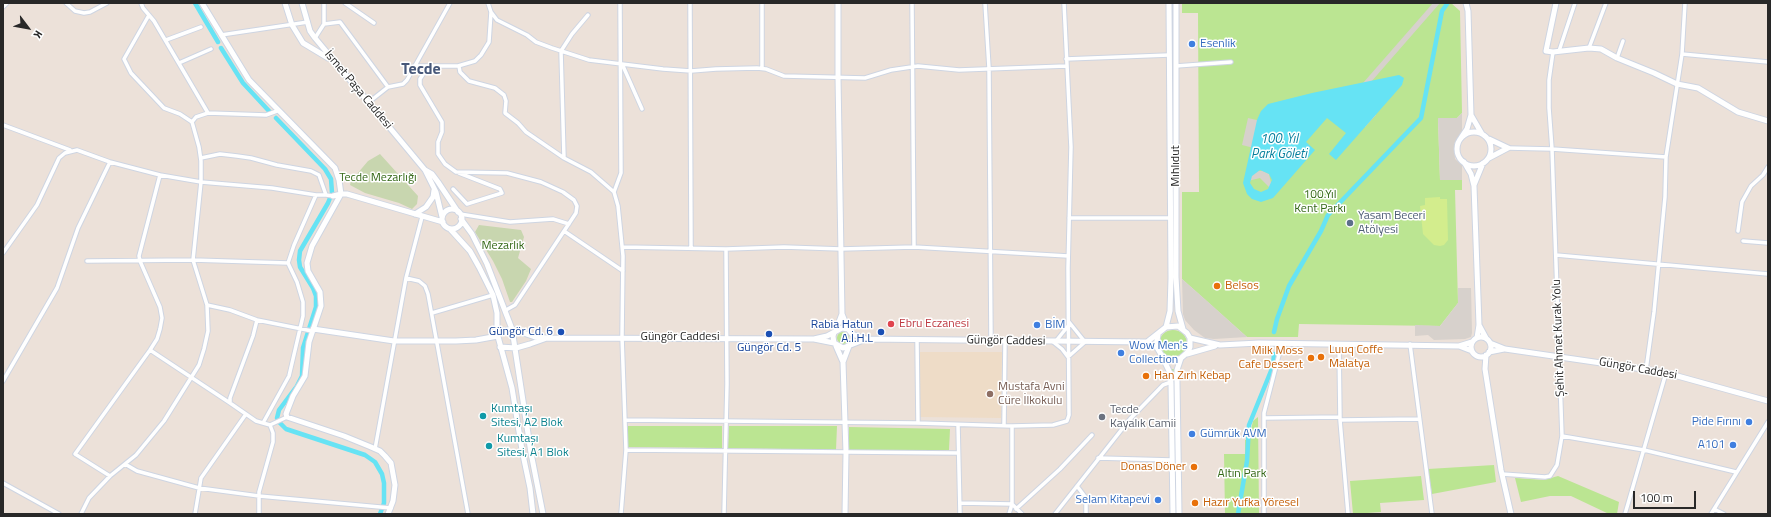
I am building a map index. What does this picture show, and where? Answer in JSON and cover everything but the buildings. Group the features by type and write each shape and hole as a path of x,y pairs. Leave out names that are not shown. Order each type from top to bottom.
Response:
{"main road":[{"path":"202,3 249,80 277,111 334,168 339,180 341,194 312,246 307,263 308,271 320,292 321,306 309,342 305,376 287,409 287,417 344,436 380,451 391,463 394,473 395,485 393,502 388,514"},
{"path":"285,3 292,25 303,43 333,61"},
{"name":"İsmet Paşa Caddesi","path":"302,3 315,38 425,170"},
{"path":"838,3 842,314 848,329 852,334 866,339"},
{"name":"Mıhlıdut","path":"1166,327 1170,311 1169,3"},
{"name":"Mıhlıdut","path":"1176,3 1176,277 1178,311 1183,329"},
{"path":"1466,3 1468,11 1471,116 1467,129 1461,138 1457,149 1458,154 1471,174 1474,186 1479,325 1477,338"},
{"path":"1468,11 1470,3"},
{"path":"1556,3 1546,51 1556,52 1589,48 1601,49 1617,58 1677,84 1698,88 1738,112 1768,121"},
{"path":"1471,116 1484,136 1490,149 1486,160 1479,171 1474,186"},
{"path":"1461,138 1471,132 1484,136 1508,148"},
{"path":"1464,162 1474,165 1508,148"},
{"path":"425,170 434,190 445,226 450,229 470,251 492,295 497,313 500,347 512,388 530,488 533,514"},
{"path":"425,170 432,174 438,182 477,242 506,310 516,348 531,453 543,514"},
{"path":"414,214 421,212 426,208 433,197 434,190"},
{"path":"329,196 347,194 414,214 442,220"},
{"path":"442,220 449,210 460,215"},
{"path":"450,229 459,226 460,215"},
{"path":"842,314 833,340 843,362 846,453 845,514"},
{"path":"1172,514 1171,382 1168,368 1162,356 1158,350 1147,342 1158,335 1166,327 1172,325 1183,329 1190,338 1220,345 1410,344 1459,346 1472,351 1485,369"},
{"path":"1479,325 1490,343 1485,369 1502,474 1511,514"},
{"path":"814,339 842,328 848,329"},
{"path":"312,330 394,341 476,340 512,329 535,337 547,338"},
{"path":"843,362 850,345 852,334"},
{"path":"1158,335 1156,340 1158,350"},
{"name":"Güngör Caddesi","path":"547,338 726,337 814,339"},
{"path":"500,347 516,348 547,338"},
{"path":"1179,514 1177,370 1190,347 1190,338"},
{"path":"1459,346 1472,342 1477,338 1486,338"},
{"path":"814,339 835,344 843,348 866,339"},
{"name":"Güngör Caddesi","path":"866,339 1147,342"},
{"path":"1472,342 1472,351"},
{"name":"Güngör Caddesi","path":"1490,343 1505,349 1666,373 1768,401"},
{"path":"1162,356 1170,360 1220,345"},
{"name":"Güngör Caddesi","path":"1488,353 1505,349"},
{"path":"1477,356 1488,353"}],"street":[{"path":"3,7 7,3"},
{"path":"66,3 75,11 84,13 90,12 107,3"},
{"path":"141,3 166,40 208,113"},
{"path":"315,38 324,24 324,3"},
{"path":"345,3 374,23"},
{"path":"369,102 388,87 403,84 407,80 450,3"},
{"path":"488,3 491,12 497,20 527,35 536,42 588,60 691,71 762,68 784,76 865,78 890,70 918,66 959,70 1066,66"},
{"path":"614,192 621,173 622,63 620,3"},
{"path":"690,3 691,247"},
{"path":"762,3 762,68"},
{"path":"912,3 911,67 914,247"},
{"path":"984,3 989,68 991,161 991,341"},
{"path":"625,420 918,423 1004,426 1053,425 1067,422 1069,415 1068,256 1071,147 1064,3"},
{"name":"Şehit Ahmet Kurak Yolu","path":"1502,474 1545,477 1550,476 1557,465 1562,436 1552,149 1548,108 1549,80 1556,52 1576,3"},
{"path":"1589,48 1606,3"},
{"path":"1646,370 1659,264 1665,197 1666,157 1682,54 1685,3"},
{"path":"414,66 459,66 475,61 489,42 491,12"},
{"path":"81,514 90,498 110,476 136,455 164,420 199,365 208,331 207,305 193,260 201,182 201,158 192,122 180,114 164,108 131,73 124,59 149,15"},
{"path":"564,158 561,51 572,34 588,15"},
{"path":"221,35 308,22"},
{"path":"324,24 340,22 388,87"},
{"path":"166,40 201,27"},
{"path":"1617,58 1623,41"},
{"path":"179,63 211,50"},
{"path":"1682,54 1768,62"},
{"path":"1066,58 1169,55"},
{"path":"1176,66 1230,62"},
{"path":"622,63 642,109"},
{"path":"459,66 460,72 468,80 495,88 504,95 506,101 505,113 526,132 564,158 591,172 614,192 618,206 623,247 622,337 626,450 621,514"},
{"path":"428,67 420,79 420,86 442,122 442,132 438,142 438,154 445,164 456,172 500,189 502,193 467,204 453,189"},
{"path":"192,122 196,117 208,113 266,115 277,111"},
{"path":"3,125 70,150 77,150 110,162 160,175 201,182 272,188 329,196"},
{"path":"1508,148 1552,149 1666,157"},
{"path":"3,253 37,205 59,158 65,152 70,150"},
{"path":"201,158 220,154 251,158 277,165 310,170 318,175 329,196"},
{"path":"3,381 57,288 78,228 110,162"},
{"path":"1738,231 1742,202 1751,186 1768,167"},
{"path":"456,172 507,173 542,182 563,192 574,200 577,206 576,213 515,305 506,310"},
{"path":"110,476 75,454 157,339 162,318 160,307 140,261 144,232 160,175"},
{"path":"263,423 289,376 303,316 303,302 297,282 288,263 294,245 316,195"},
{"path":"460,215 510,222 557,220 569,224"},
{"path":"375,449 392,364 394,341 406,278 422,216"},
{"path":"1069,218 1170,218"},
{"path":"564,231 623,271"},
{"path":"1743,241 1768,243"},
{"path":"623,247 691,247 726,249 784,247 841,249 914,247 1068,256"},
{"path":"724,514 727,421 726,249"},
{"path":"1556,255 1768,274"},
{"path":"87,261 193,260 288,263"},
{"path":"406,278 419,281 425,286 432,313 468,514"},
{"path":"432,313 492,295"},
{"path":"207,305 230,310 257,320 312,330"},
{"path":"230,403 230,398 253,336 257,320"},
{"path":"1068,357 1054,341 1069,323"},
{"path":"1068,357 1085,342 1069,323"},
{"path":"917,340 918,423"},
{"path":"1004,426 1005,341"},
{"path":"1264,514 1265,418 1268,394 1281,354 1282,344"},
{"path":"1339,344 1340,418 1348,514"},
{"path":"1410,344 1432,514"},
{"path":"150,350 256,421 270,425 287,417"},
{"path":"1625,514 1666,373"},
{"path":"1055,514 1130,419 1162,385 1171,382"},
{"path":"195,514 201,478 246,414"},
{"path":"1265,418 1419,419"},
{"path":"1711,514 1768,422"},
{"path":"259,514 259,496 273,442 273,433 270,425"},
{"path":"958,425 960,514"},
{"path":"1009,514 1012,504 1012,426"},
{"path":"1016,509 1060,469 1092,435"},
{"path":"1562,436 1644,450 1736,472"},
{"path":"626,450 958,453"},
{"path":"1098,458 1171,460"},
{"path":"125,464 137,471 161,479 199,488 259,496 390,508"},
{"path":"3,483 59,514"},
{"path":"1077,486 1086,498 1086,514"},
{"path":"960,503 1012,504"},
{"path":"1012,504 1022,514"},
{"path":"1714,509 1724,514"}],"shaded area":[{"path":"1433,3 1440,3 1357,98 1376,115 1365,127 1342,107"},
{"path":"1462,113 1462,131 1454,144 1455,159 1462,165 1462,180 1440,180 1438,118 1457,118"},
{"path":"1248,118 1261,121 1254,148 1242,145"},
{"path":"1257,171 1263,171 1269,174 1271,183 1278,192 1269,187 1260,178 1244,182 1244,179"},
{"path":"1182,279 1247,337 1214,339 1205,338 1194,330 1185,320 1183,314"},
{"path":"1458,288 1471,288 1471,337 1465,339 1434,340 1428,335 1415,336 1415,325 1440,326 1458,303"},
{"path":"919,352 1002,352 1001,418 919,417"}],"green space":[{"name":"100.Yıl Kent Parkı","path":"1182,3 1451,3 1460,11 1462,113 1457,118 1438,119 1440,180 1462,180 1462,190 1455,190 1458,303 1440,326 1299,324 1298,337 1247,337 1182,279 1182,192 1199,192 1198,13 1182,13"},
{"name":"Tecde Mezarlığı","path":"380,154 418,196 417,204 412,209 399,203 365,193 350,185 351,181 368,161"},
{"path":"1440,197 1440,199 1447,199 1448,240 1444,245 1440,246 1434,245 1423,234 1420,206 1425,205 1425,198"},
{"name":"Mezarlık","path":"479,225 521,230 524,237 518,258 531,269 526,281 512,302 510,302 502,279 493,261 475,232"},
{"path":"1173,330 1183,334 1187,344 1183,354 1173,358 1163,354 1159,344 1163,334"},
{"path":"841,332 845,332 849,338 845,344 841,344 837,340 837,336"},
{"path":"1170,369 1176,369 1177,514 1174,514"},
{"name":"Altın Park","path":"1258,417 1259,514 1225,514 1224,454 1245,454 1245,440 1249,439 1253,421"},
{"path":"628,426 722,426 722,448 628,447"},
{"path":"729,426 837,426 836,450 728,448"},
{"path":"849,427 950,429 949,450 849,450"},
{"path":"1494,465 1496,482 1432,494 1428,469"},
{"path":"1421,476 1424,500 1380,503 1381,512 1353,514 1350,481"},
{"path":"1558,476 1619,502 1617,514 1609,514 1571,496 1550,496 1521,502 1515,478 1544,480"}],"water":[{"name":"100. Yıl Park Göleti","path":"1399,75 1404,78 1402,85 1336,160 1329,154 1346,133 1327,118 1306,142 1315,150 1273,198 1261,202 1252,199 1247,194 1243,183 1257,120 1261,111 1268,104 1312,93","holes":["1260,170 1269,174 1272,180 1268,189 1261,192 1254,189 1250,183 1252,176"]}],"waterway":[{"path":"195,3 218,42"},
{"path":"1274,332 1289,286 1321,231 1328,215 1421,118 1442,11 1447,4"},
{"path":"221,48 243,83 269,111"},
{"path":"276,118 325,169 331,179 332,193 328,203 300,251 300,267 313,288 316,296 316,307 303,348 302,376 297,386 279,410 277,418 286,429 365,455 375,462 382,474 384,483 384,503 380,514"},
{"path":"1238,514 1247,461 1249,425 1273,366 1274,354"}],"place":[{"name":"Esenlik","path":"1192,44"},
{"name":"Yaşam Beceri Atölyesi","path":"1350,223"},
{"name":"Belsos","path":"1217,286"},
{"name":"Ebru Eczanesi","path":"891,324"},
{"name":"BİM","path":"1037,325"},
{"name":"Güngör Cd. 6","path":"561,332"},
{"name":"Rabia Hatun A.İ.H.L","path":"881,332"},
{"name":"Güngör Cd. 5","path":"769,334"},
{"name":"Wow Men's Collection","path":"1121,353"},
{"name":"Luuq Coffe Malatya","path":"1321,357"},
{"name":"Milk Moss Cafe Dessert","path":"1311,358"},
{"name":"Han Zırh Kebap","path":"1146,376"},
{"name":"Mustafa Avni Cüre İlkokulu","path":"990,394"},
{"name":"Kumtaşı Sitesi, A2 Blok","path":"483,416"},
{"name":"Tecde Kayalık Camii","path":"1102,417"},
{"name":"Pide Fırını","path":"1749,422"},
{"name":"Gümrük AVM","path":"1192,434"},
{"name":"A101","path":"1733,445"},
{"name":"Kumtaşı Sitesi, A1 Blok","path":"489,446"},
{"name":"Donas Döner","path":"1194,467"},
{"name":"Selam Kitapevi","path":"1158,500"},
{"name":"Hazır Yufka Yöresel","path":"1195,503"}],"district":[{"name":"Tecde","path":"421,70"}]}
